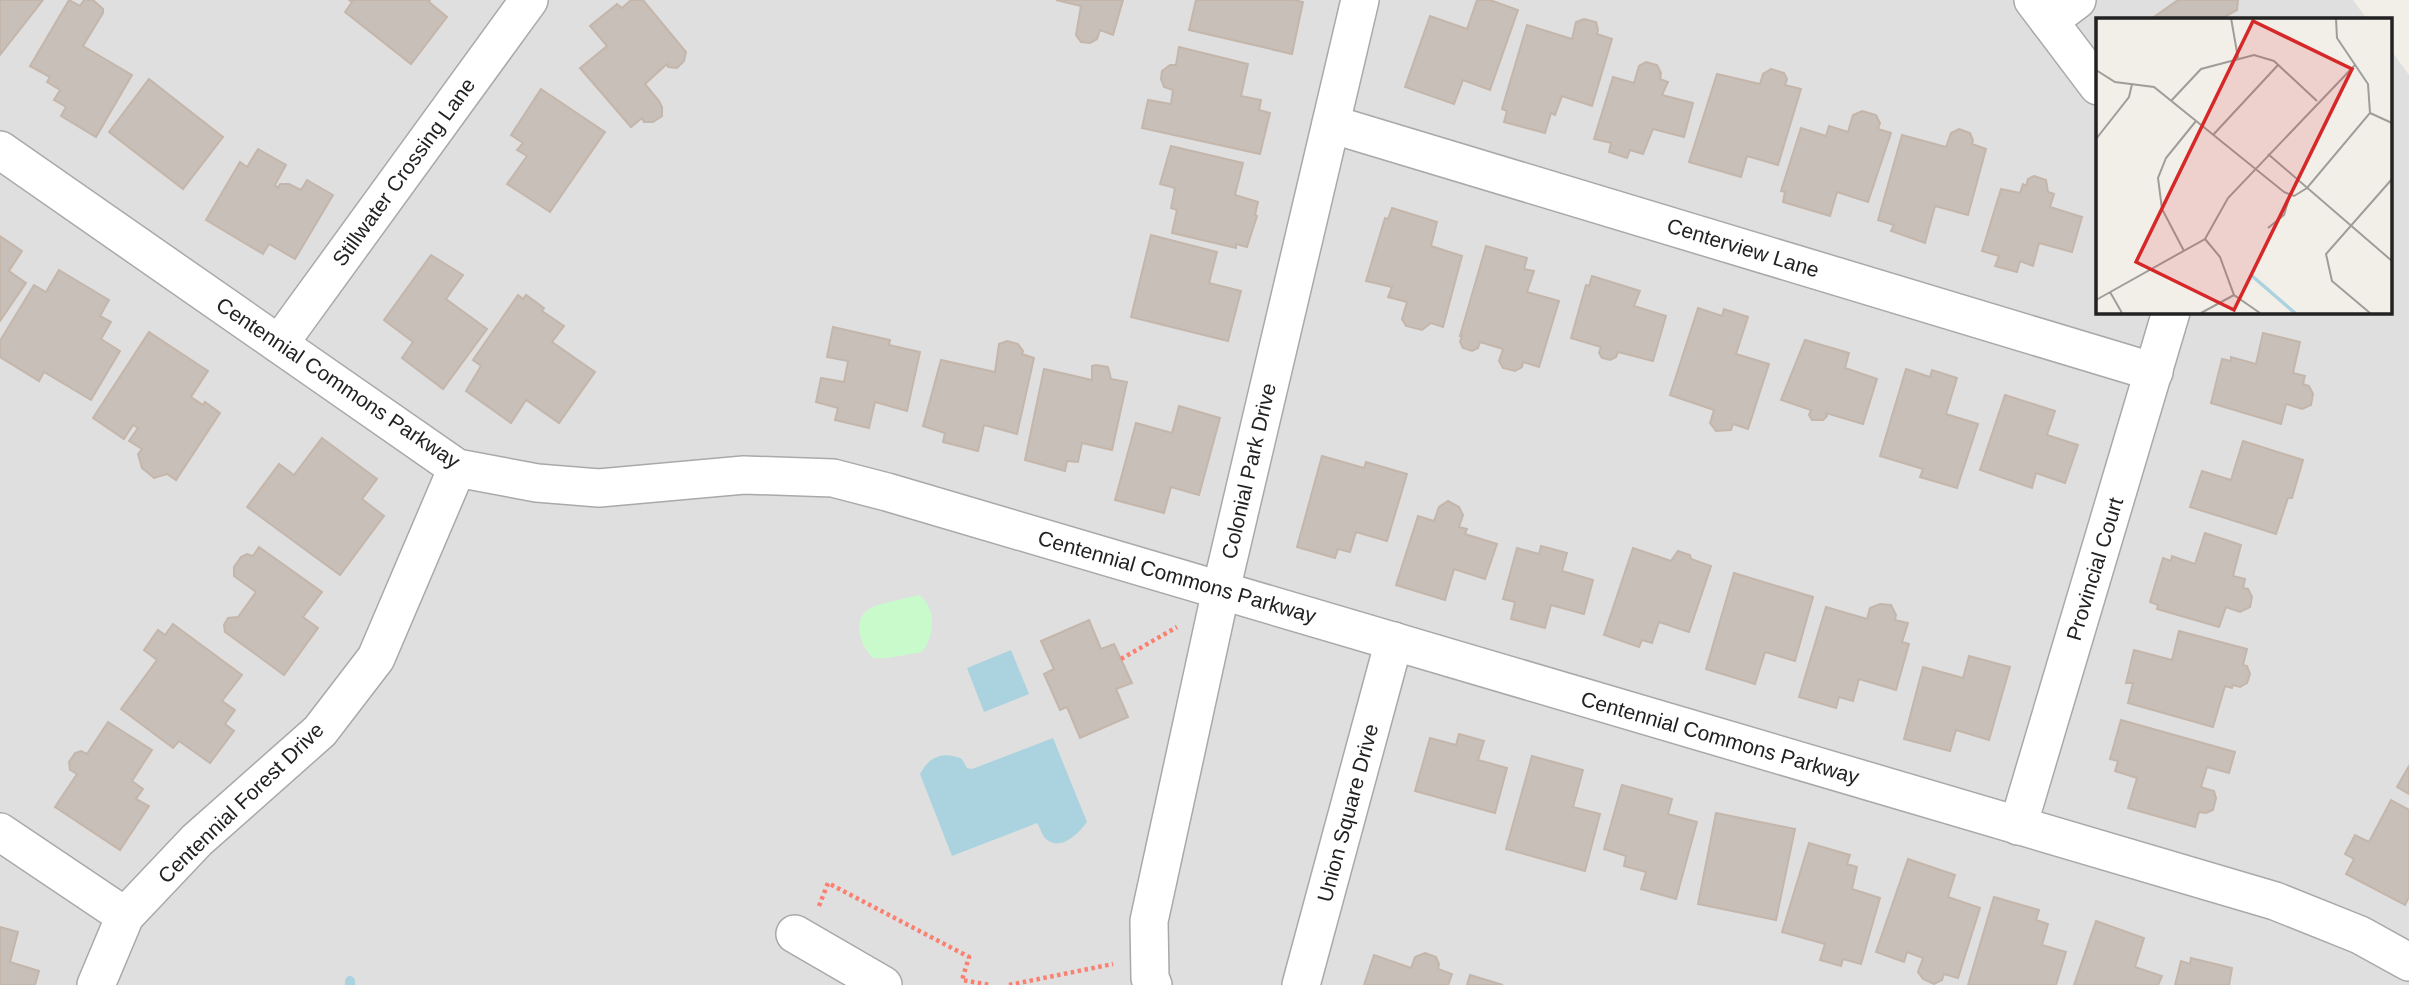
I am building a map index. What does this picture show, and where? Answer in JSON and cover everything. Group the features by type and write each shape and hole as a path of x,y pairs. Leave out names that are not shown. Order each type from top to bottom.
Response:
{"street":[{"name":"Stillwater Crossing Lane","path":"279,344 529,0"},
{"name":"Colonial Park Drive","path":"1136,978 1221,590 1360,0"},
{"path":"2053,7 2096,82"},
{"name":"Centerview Lane","path":"1331,124 2154,372"},
{"name":"Centennial Commons Parkway","path":"0,149 457,468 537,483 599,488 744,475 833,478 904,496 2274,901 2360,935 2409,962"},
{"name":"Provincial Court","path":"2018,826 2171,313"},
{"name":"Centennial Forest Drive","path":"96,985 125,916 197,840 320,731 376,658 457,468"},
{"name":"Union Square Drive","path":"1301,985 1394,641"},
{"path":"0,832 125,916"},
{"path":"805,926 883,985"}],"path":[{"path":"1121,659 1170,629 1182,625"},
{"path":"805,926 828,883 969,957 962,980 990,985"},
{"path":"1009,985 1136,978"}],"shaded area":[{"path":"0,0 2353,0 2366,18 2096,18 2096,313 2392,313 2392,52 2409,75 2409,985 0,985"}],"green space":[{"path":"919,595 929,607 932,622 930,638 922,652 873,658 860,634 860,620 864,614 879,605"}],"water":[{"path":"1011,650 1029,694 984,712 967,668"},
{"path":"1053,738 1087,822 1084,826 1069,840 1058,843 1045,838 1037,823 952,856 920,774 928,763 932,759 949,755 962,759 967,768 972,769"}],"building":[{"path":"0,0 43,0 0,55"},
{"path":"69,0 80,6 84,0 93,0 103,9 83,46 132,75 96,137 61,116 66,107 54,100 60,90 47,82 50,77 30,66"},
{"path":"349,0 430,0 429,2 447,17 411,64 345,12 352,2"},
{"path":"631,0 643,0 686,52 684,61 677,68 668,67 667,64 645,84 659,101 662,116 653,122 644,122 642,118 631,127 580,68 607,46 590,26 617,4 622,8"},
{"path":"1056,0 1123,0 1113,35 1100,30 1097,39 1090,43 1081,42 1076,35 1081,6"},
{"path":"1196,0 1303,2 1292,54 1189,30"},
{"path":"1477,0 1490,0 1518,10 1490,90 1463,80 1454,104 1405,87 1430,16 1467,29"},
{"path":"2178,0 2238,0 2237,10 2225,18 2152,18"},
{"path":"1584,19 1596,22 1597,34 1612,39 1592,106 1562,96 1555,115 1551,113 1545,133 1504,122 1507,111 1502,109 1527,25 1572,39 1576,22"},
{"path":"1179,47 1248,64 1241,96 1261,100 1259,110 1270,113 1260,154 1142,128 1148,100 1171,104 1173,90 1164,87 1162,71 1170,65 1176,65"},
{"path":"1646,62 1657,65 1661,73 1660,79 1668,82 1662,95 1693,103 1684,137 1653,129 1643,154 1630,150 1627,158 1609,152 1611,143 1594,139 1613,77 1634,83 1639,66"},
{"path":"1771,69 1784,73 1787,79 1785,85 1801,89 1778,165 1747,156 1741,177 1689,162 1717,74 1760,84 1763,74"},
{"path":"149,79 223,137 183,189 109,132"},
{"path":"541,89 605,132 550,212 507,184 527,156 517,150 523,143 511,135"},
{"path":"1862,111 1876,115 1880,123 1878,129 1891,133 1868,202 1837,192 1830,216 1783,202 1785,192 1781,191 1801,128 1826,136 1829,126 1848,132 1853,115"},
{"path":"1959,129 1970,133 1972,144 1986,149 1968,215 1935,206 1925,243 1891,231 1894,225 1878,220 1902,135 1946,147 1951,133"},
{"path":"1171,146 1243,163 1235,195 1258,202 1257,216 1247,247 1236,244 1236,248 1172,233 1177,210 1171,208 1175,188 1160,184"},
{"path":"258,149 286,165 275,185 278,188 280,184 289,184 301,190 307,180 333,195 295,259 269,244 263,254 206,220 240,162 247,167"},
{"path":"2034,176 2046,180 2048,192 2054,194 2050,207 2082,217 2072,252 2039,243 2033,266 2020,261 2017,272 1995,266 1999,256 1982,251 2001,189 2020,193 2023,184 2026,186 2028,179"},
{"path":"1392,208 1437,222 1431,246 1462,256 1443,327 1431,323 1422,330 1406,326 1402,319 1407,302 1388,297 1392,287 1366,281 1385,218 1388,219"},
{"path":"1151,235 1217,252 1209,283 1241,291 1228,341 1131,317"},
{"path":"0,236 22,251 9,271 26,283 0,321"},
{"path":"1486,246 1527,258 1524,269 1534,271 1527,292 1559,301 1539,367 1523,362 1522,367 1515,371 1503,368 1499,361 1503,349 1480,342 1478,348 1472,351 1463,348 1460,342"},
{"path":"431,255 463,275 446,299 487,329 443,389 402,358 413,342 384,320"},
{"path":"59,270 109,300 100,316 111,322 101,339 120,351 91,400 44,372 39,381 0,357 0,341 34,285 46,292"},
{"path":"1592,276 1640,291 1634,306 1666,316 1653,361 1618,352 1616,357 1610,360 1602,358 1599,353 1601,347 1571,338 1586,285 1589,286"},
{"path":"518,295 523,299 526,295 544,308 542,311 564,326 552,342 595,372 559,423 526,400 511,423 466,391 481,366 473,360"},
{"path":"1698,308 1722,316 1724,309 1748,317 1736,354 1769,364 1748,429 1733,424 1731,430 1716,431 1710,423 1714,410 1670,395"},
{"path":"833,327 890,340 889,345 920,352 907,411 875,402 869,428 835,420 838,408 816,402 821,378 844,382 848,361 827,357"},
{"path":"149,332 208,371 191,397 203,405 205,402 220,413 176,480 167,474 154,478 142,468 138,454 142,449 129,441 138,428 133,425 124,439 93,418"},
{"path":"2263,333 2300,342 2293,373 2305,376 2303,384 2309,386 2313,394 2311,405 2302,409 2286,404 2281,424 2211,403 2222,359 2231,361 2231,357 2256,364"},
{"path":"1805,340 1849,353 1845,368 1877,379 1863,424 1826,413 1827,416 1823,420 1812,420 1809,415 1811,410 1781,400"},
{"path":"1007,341 1018,344 1022,354 1034,358 1017,434 984,425 978,451 943,442 945,433 923,426 941,360 995,372 999,344"},
{"path":"1092,366 1108,367 1111,379 1127,382 1112,450 1082,443 1078,462 1067,461 1065,471 1025,460 1044,369 1092,380"},
{"path":"1906,369 1930,377 1932,370 1957,378 1946,414 1978,424 1957,488 1920,477 1923,469 1880,456"},
{"path":"2005,395 2055,411 2047,435 2078,445 2065,483 2036,473 2032,488 1980,470"},
{"path":"1179,406 1220,418 1199,495 1171,487 1164,513 1115,500 1136,423 1172,433"},
{"path":"322,438 377,479 362,499 384,516 340,575 247,507 279,464 294,475"},
{"path":"2243,441 2303,460 2292,498 2288,498 2276,534 2190,507 2202,471 2231,480"},
{"path":"1322,456 1364,468 1366,462 1407,474 1387,541 1356,532 1350,552 1338,549 1335,558 1297,547"},
{"path":"1448,501 1459,507 1463,515 1459,527 1467,529 1465,534 1497,544 1485,579 1454,569 1445,600 1396,585 1418,516 1434,521 1439,507"},
{"path":"2205,533 2241,545 2233,576 2245,579 2243,588 2248,589 2252,597 2250,607 2240,612 2226,607 2219,627 2157,609 2158,605 2150,602 2163,558 2171,561 2172,556 2195,564"},
{"path":"1541,546 1567,553 1562,571 1593,580 1584,614 1551,605 1545,628 1511,619 1515,602 1503,599 1517,548 1539,554"},
{"path":"259,547 322,592 303,617 318,628 284,675 225,632 224,625 228,618 238,617 256,592 234,576 234,567 241,557 247,554 253,556"},
{"path":"1633,548 1671,561 1678,551 1711,566 1689,632 1659,622 1652,643 1642,640 1639,647 1604,635"},
{"path":"1734,573 1813,597 1795,661 1765,652 1755,684 1706,669"},
{"path":"1880,604 1891,605 1896,615 1895,620 1908,623 1902,642 1909,644 1896,690 1859,679 1853,701 1839,697 1836,708 1799,697 1826,607 1867,619 1870,608"},
{"path":"1089,620 1101,649 1114,644 1132,683 1116,689 1128,717 1080,738 1067,707 1060,710 1044,674 1054,669 1041,641"},
{"path":"173,624 242,675 222,701 235,710 225,724 234,731 210,763 179,741 173,748 121,709 157,660 144,650 158,630 165,635"},
{"path":"2179,631 2247,649 2243,665 2247,666 2250,674 2247,683 2240,687 2225,686 2213,727 2128,703 2133,683 2126,683 2134,650 2172,660"},
{"path":"1969,656 2010,667 1989,740 1956,730 1950,751 1904,739 1923,667 1963,678"},
{"path":"2121,720 2235,752 2229,773 2207,767 2201,787 2214,791 2216,798 2213,810 2199,812 2195,827 2128,808 2137,778 2115,771 2118,761 2110,759"},
{"path":"108,722 152,750 132,781 143,789 136,799 149,806 120,850 55,807 77,774 70,770 69,762 75,753 81,751 87,754"},
{"path":"1459,734 1484,741 1478,760 1507,768 1495,813 1415,791 1430,738 1456,745"},
{"path":"1532,756 1583,770 1573,807 1600,814 1585,871 1506,849"},
{"path":"2409,766 2409,794 2397,787"},
{"path":"1622,785 1672,799 1668,814 1697,822 1676,899 1641,889 1646,872 1624,866 1626,856 1604,849"},
{"path":"2391,800 2409,810 2409,897 2405,905 2346,874 2354,859 2345,854 2355,835 2369,842"},
{"path":"1716,813 1795,829 1776,920 1698,904"},
{"path":"1809,843 1850,855 1847,864 1857,867 1852,889 1880,898 1861,964 1843,959 1841,966 1820,960 1825,944 1782,932"},
{"path":"1908,859 1955,875 1948,897 1980,908 1958,978 1944,974 1942,980 1934,984 1923,979 1918,972 1923,958 1907,952 1904,962 1876,952"},
{"path":"1994,897 2039,910 2036,920 2048,924 2042,945 2066,952 2056,985 1968,985"},
{"path":"2096,921 2144,938 2135,967 2162,976 2158,985 2074,985"},
{"path":"0,927 18,932 10,962 39,971 35,985 0,985"},
{"path":"1425,953 1436,957 1438,969 1452,974 1448,985 1364,985 1374,955 1411,968 1415,957"},
{"path":"2191,958 2232,968 2229,985 2175,985 2181,961 2190,964"},
{"path":"1470,975 1503,985 1467,985"}]}
